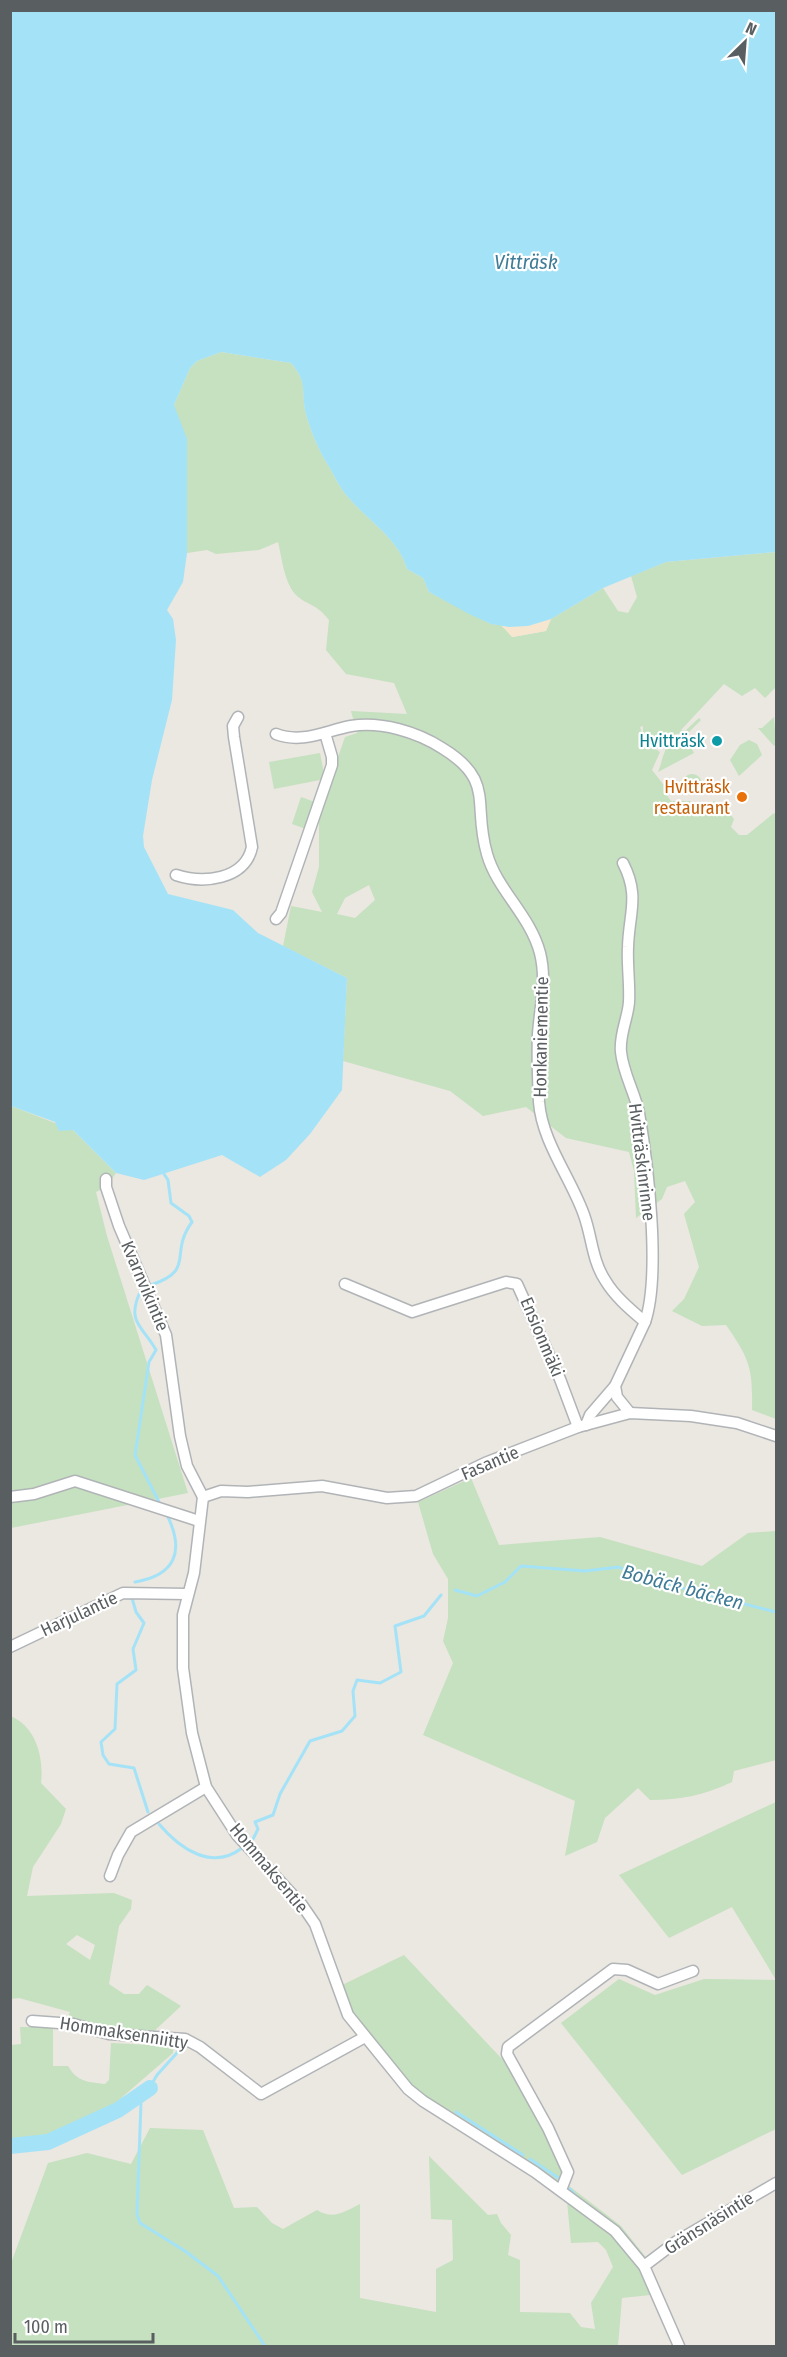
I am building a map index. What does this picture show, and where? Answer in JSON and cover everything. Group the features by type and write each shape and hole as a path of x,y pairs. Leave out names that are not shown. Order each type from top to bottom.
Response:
{"street":[{"path":"176,875 190,880 227,875 238,870 250,855 252,847 233,726 238,717"},
{"name":"Honkaniementie","path":"276,734 286,738 306,738 353,726 376,725 424,738 442,748 475,775 480,790 482,834 494,873 521,911 540,952 544,979 537,1047 542,1119 585,1217 594,1258 604,1279 616,1295 645,1322"},
{"path":"276,919 281,913 332,765 333,757 325,733"},
{"name":"Hvitträskinrinne","path":"623,863 631,878 634,900 628,944 629,1003 621,1051 638,1111 643,1142 652,1251 651,1306 645,1322"},
{"name":"Kvarnvikintie","path":"106,1179 106,1187 119,1226 166,1335 180,1436 187,1466 203,1497"},
{"name":"Ensionmäki","path":"345,1284 412,1312 506,1282 517,1284 582,1426"},
{"path":"582,1426 615,1386 645,1322"},
{"path":"615,1386 617,1397 630,1413"},
{"name":"Fasantie","path":"203,1497 221,1491 248,1492 322,1486 362,1495 405,1498 416,1496 485,1463 582,1426 630,1413 681,1415 737,1423 777,1436"},
{"path":"10,1497 34,1494 75,1481 199,1521"},
{"name":"Hommaksentie","path":"203,1497 194,1573 183,1615 183,1668 192,1733 206,1787 237,1835 302,1905 315,1924 348,2015 365,2037 416,2095 524,2164 615,2231 644,2266 679,2346"},
{"name":"Harjulantie","path":"10,1647 123,1593 132,1591 187,1594"},
{"path":"110,1876 118,1855 132,1832 206,1787"},
{"path":"561,2190 568,2172 548,2128 510,2062 507,2054 508,2047 613,1970 620,1968 658,1984 693,1971"},
{"name":"Hommaksenniitty","path":"32,2021 73,2024 109,2034 185,2039 200,2047 261,2094 365,2037"},
{"name":"Gränsnäsintie","path":"644,2266 697,2229 777,2183"}],"green space":[{"path":"221,352 291,363 303,383 304,406 312,433 344,492 390,539 403,558 407,569 423,578 429,592 491,624 501,625 513,637 546,631 551,619 603,588 618,611 628,613 637,597 631,576 666,562 776,552 776,687 765,698 755,688 742,696 724,684 681,730 685,731 699,718 701,720 688,733 676,734 664,742 648,738 643,734 643,726 640,727 645,743 660,752 652,770 663,784 666,782 670,786 666,794 671,801 690,801 701,812 714,801 723,806 734,819 731,827 739,835 747,835 774,813 776,816 776,1419 752,1410 751,1374 745,1356 726,1325 702,1326 672,1311 684,1299 699,1267 684,1214 695,1202 685,1181 667,1187 662,1199 636,1218 634,1171 629,1152 566,1138 526,1107 483,1116 450,1091 343,1061 347,978 283,946 291,906 322,912 312,892 319,867 319,811 345,737 357,733 351,711 407,714 394,683 346,674 326,650 329,620 320,610 300,599 292,590 284,570 278,542 259,550 216,554 207,550 187,553 187,503 174,405 190,368 197,361","holes":["369,885 375,900 355,918 337,914 345,898"]},
{"path":"774,717 776,744 774,746 758,728 762,728"},
{"path":"685,736 694,753 658,772 669,744 678,737"},
{"path":"749,740 757,744 762,755 739,776 730,760 740,745"},
{"path":"320,753 325,779 274,789 269,762"},
{"path":"688,774 696,774 702,780 702,788 696,794 688,794 682,788 682,780"},
{"path":"301,797 315,802 306,829 292,824"},
{"path":"11,1106 73,1130 116,1173 106,1187 96,1192 107,1236 188,1493 11,1528"},
{"path":"471,1478 499,1545 600,1537 702,1566 748,1533 776,1531 776,1760 734,1771 732,1782 692,1796 650,1800 638,1788 605,1818 597,1842 565,1856 575,1801 423,1735 453,1663 443,1641 448,1618 448,1579 433,1554 418,1502"},
{"path":"10,1716 26,1727 32,1735 41,1763 41,1783 66,1809 61,1824 33,1867 27,1896 114,1893 132,1900 131,1909 119,1926 109,1984 124,1994 139,1994 147,1985 181,2006 152,2033 106,2031 68,2017 70,2012 19,1998 11,1999","holes":["77,1935 95,1945 90,1960 66,1944"]},
{"path":"776,1802 776,1980 732,1907 669,1938 619,1875"},
{"path":"404,1955 518,2076 568,2172 564,2182 621,2226 648,2260 644,2266 615,2231 423,2101 365,2037 336,1988"},
{"path":"619,1979 655,1995 704,1979 776,1980 776,2129 682,2175 561,2023"},
{"path":"20,2027 53,2027 53,2066 68,2066 79,2078 93,2083 105,2084 109,2080 111,2043 173,2046 173,2053 89,2126 69,2136 11,2142 11,2045 21,2044"},
{"path":"150,2128 203,2130 234,2208 257,2207 272,2223 283,2229 317,2210 333,2215 360,2204 360,2298 436,2312 436,2269 453,2260 452,2220 431,2219 429,2156 488,2215 497,2214 511,2235 508,2255 520,2260 520,2312 570,2313 581,2327 595,2329 591,2303 613,2267 606,2250 598,2242 571,2243 567,2201 610,2232 641,2266 650,2295 622,2298 618,2346 11,2346 10,2266 48,2163 87,2153 131,2164"}],"sand":[{"path":"551,619 546,631 512,637 501,625 528,626"}],"water":[{"name":"Vitträsk","path":"11,10 776,11 776,552 666,562 603,588 551,619 528,626 509,627 491,624 429,592 423,578 407,569 403,558 390,539 344,492 312,433 304,406 302,382 291,363 221,352 197,361 190,368 174,405 187,439 187,553 183,582 167,610 173,619 176,640 172,700 152,780 143,836 144,847 168,894 233,910 258,933 347,978 342,1090 310,1134 286,1160 260,1177 222,1155 144,1180 116,1173 73,1130 59,1131 55,1122 11,1106"}],"waterway":[{"name":"Bobäck bäcken","path":"151,1285 165,1279 178,1267 185,1234 192,1222 189,1216 171,1203 168,1180 164,1174"},
{"name":"Bobäck bäcken","path":"140,1292 136,1302 135,1318 156,1350 149,1362 135,1455 160,1504"},
{"name":"Bobäck bäcken","path":"135,1582 160,1574 173,1560 175,1541 168,1517"},
{"name":"Bobäck bäcken","path":"455,1590 477,1596 505,1582 521,1566 585,1571 619,1567 639,1577 776,1612"},
{"name":"Bobäck bäcken","path":"253,1839 258,1829 255,1822 273,1815 280,1794 310,1741 342,1731 355,1716 353,1691 357,1680 380,1683 401,1672 395,1626 424,1616 441,1595"},
{"name":"Bobäck bäcken","path":"132,1598 136,1612 144,1623 133,1649 136,1670 117,1684 115,1729 101,1742 103,1755 109,1764 134,1768 148,1812"},
{"name":"Bobäck bäcken","path":"159,1824 177,1842 197,1854 219,1857 231,1855 242,1848"},
{"path":"184,2045 157,2075 141,2102 137,2214 140,2223 185,2251 218,2276 265,2346"},
{"path":"10,2146 48,2142 118,2110 150,2088"},
{"path":"456,2112 523,2155"},
{"path":"530,2159 560,2179"},
{"path":"570,2189 577,2197"}],"place":[{"name":"Hvitträsk","path":"717,741"},
{"name":"Hvitträsk restaurant","path":"742,797"}]}
